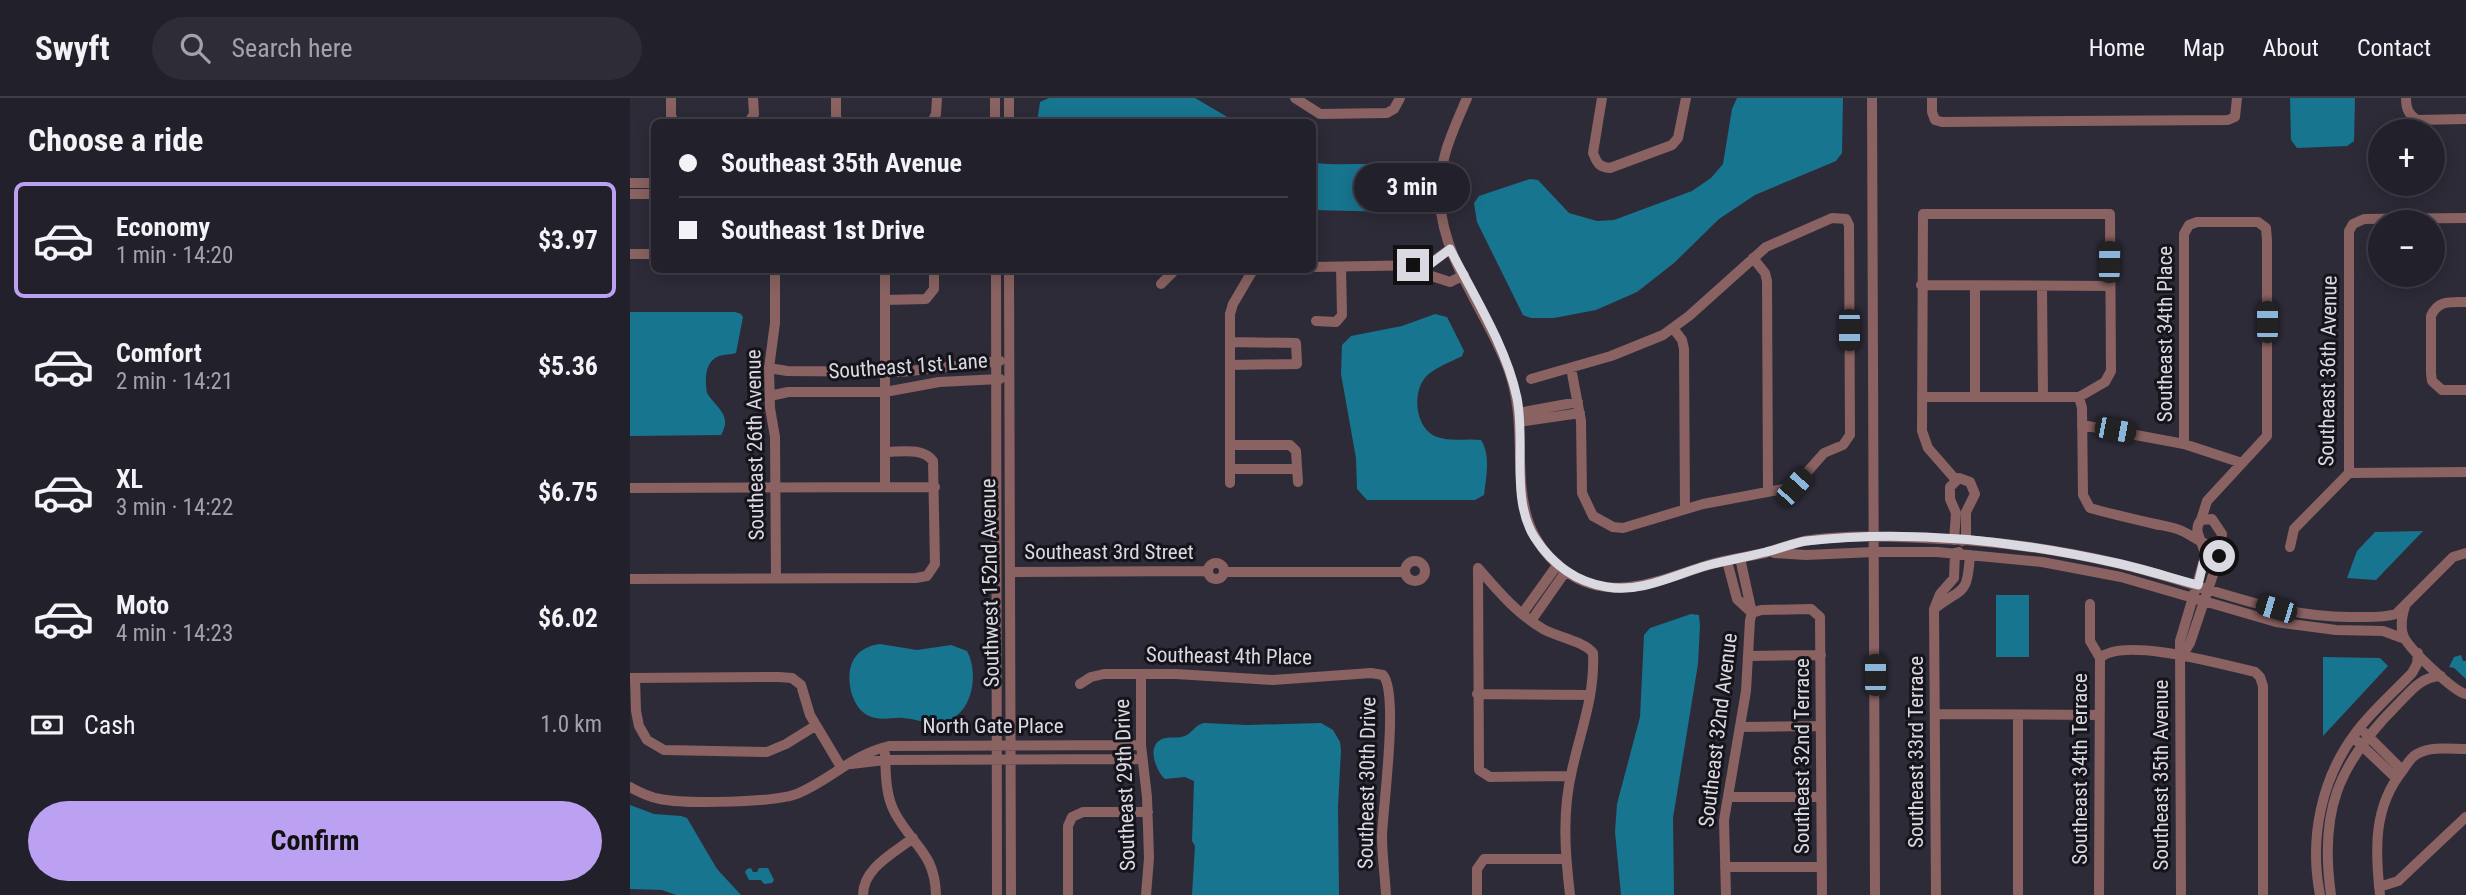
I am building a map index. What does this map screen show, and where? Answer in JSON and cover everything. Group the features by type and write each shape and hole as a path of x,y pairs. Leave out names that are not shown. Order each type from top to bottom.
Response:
{"street":[{"path":"671,98 674,119"},
{"path":"751,119 754,114 753,98"},
{"path":"836,98 837,119"},
{"path":"934,119 937,98"},
{"path":"995,98 995,119"},
{"path":"1009,98 1009,119"},
{"path":"1295,98 1320,114 1387,113 1394,109 1400,98"},
{"path":"1467,98 1450,134 1440,170 1443,226 1450,249 1500,349 1510,375 1519,417 1521,483 1526,519 1549,557 1588,583 1628,588 1647,586 1804,541 1874,537 1960,540 2056,551 2118,563 2276,609 2343,618 2384,617 2396,614 2453,557 2466,553"},
{"path":"1602,98 1593,153 1596,162 1602,167 1610,167 1672,145 1678,138 1686,98"},
{"path":"1872,98 1875,895"},
{"path":"1932,98 1932,113 1936,120 1942,122 2228,120 2235,117 2237,98"},
{"path":"2406,98 2406,107 2417,120 2466,120"},
{"path":"630,183 651,183"},
{"path":"630,194 651,194"},
{"path":"1922,397 2079,397 2105,382 2111,371 2108,286 2110,214 1923,214 1921,285 1922,397 1924,440 1956,480"},
{"path":"1531,379 1640,345 1673,328 1766,247 1832,218 1846,219 1849,225 1850,435 1847,440 1824,453 1794,487 1685,509 1623,528 1603,522 1593,516 1582,493 1583,440 1571,368"},
{"name":"Southeast 36th Avenue","path":"2290,547 2294,529 2349,472 2349,231 2357,221 2364,219 2466,218"},
{"name":"Southeast 34th Place","path":"2184,444 2185,234 2189,225 2197,222 2258,222 2266,228 2267,436 2242,463"},
{"path":"1428,270 1450,249"},
{"path":"630,254 651,254"},
{"path":"1753,258 1767,281 1768,491"},
{"path":"1316,267 1404,267 1428,270 1450,282 1464,275"},
{"path":"1316,321 1336,322 1342,315 1341,267"},
{"name":"Southeast 26th Avenue","path":"775,273 775,323 769,368 775,437 776,579"},
{"path":"884,273 885,487"},
{"path":"885,300 920,300 932,294 934,273"},
{"name":"Southwest 152nd Avenue","path":"996,273 997,895"},
{"name":"Southwest 152nd Avenue","path":"1009,273 1011,895"},
{"path":"1161,284 1172,273"},
{"path":"1230,483 1230,342 1233,304 1251,273"},
{"path":"1921,285 2108,286"},
{"path":"1975,286 1975,396"},
{"path":"2042,286 2043,397"},
{"path":"2466,302 2442,303 2435,307 2431,316 2432,381 2442,390 2466,390"},
{"path":"1673,328 1682,340 1684,349 1685,509"},
{"path":"1230,342 1296,343 1297,364 1230,365"},
{"name":"Southeast 1st Lane","path":"769,368 787,371 884,371 1008,361"},
{"path":"911,370 912,386"},
{"name":"Southeast 1st Lane","path":"770,396 788,392 885,392 939,382 1008,379"},
{"path":"2079,397 2082,408 2083,495 2090,508 2181,530 2212,546 2221,543 2222,534 2211,513 2210,499"},
{"path":"1519,417 1579,407"},
{"path":"2082,425 2184,444 2242,463 2206,504 2196,532 2201,540"},
{"path":"1230,445 1290,444 1296,451 1298,482"},
{"path":"630,579 921,578 932,572 935,564 934,464 929,455 920,452 885,452"},
{"path":"1230,469 1297,469"},
{"path":"2349,472 2466,472"},
{"path":"1956,480 1965,480 1974,487 1975,494 1966,512 1960,540 1956,513 1950,499 1950,486 1956,480"},
{"path":"630,488 935,487"},
{"path":"1950,499 1961,499 1970,503"},
{"path":"2181,530 2209,518 2214,520"},
{"path":"1937,552 1960,540"},
{"name":"Southeast 35th Avenue","path":"2201,540 2205,555 2204,587"},
{"path":"1955,553 1980,542"},
{"name":"Southeast 35th Avenue","path":"2181,895 2180,641 2219,556 2221,543"},
{"path":"1766,552 1806,555 1955,553 2042,562 2121,577 2276,622 2336,630 2383,631 2405,639 2454,689 2466,694"},
{"path":"1934,609 1940,594 1954,578 1955,553"},
{"path":"1934,609 1961,593 1968,580 1970,555"},
{"path":"2205,555 2219,556"},
{"name":"Southeast 32nd Avenue","path":"1726,895 1724,820 1746,691 1752,613 1740,558"},
{"name":"Southeast 32nd Avenue","path":"1727,561 1737,599 1752,613"},
{"path":"1521,614 1562,567"},
{"path":"1531,621 1562,567"},
{"path":"1570,776 1485,776 1478,765 1478,568 1521,614 1562,638 1589,648 1592,653 1587,719 1570,776 1565,824 1570,895"},
{"name":"Southeast 3rd Street","path":"1010,572 1208,571 1210,576 1217,579 1222,577 1224,572 1405,572"},
{"path":"1478,607 1486,595 1499,592"},
{"name":"Southeast 34th Terrace","path":"2090,604 2090,641 2100,658 2099,895"},
{"path":"2405,639 2401,623 2406,604"},
{"name":"Southeast 32nd Terrace","path":"1752,613 1761,610 1811,609 1820,618 1822,895"},
{"name":"Southeast 33rd Terrace","path":"1934,609 1936,895"},
{"path":"2100,658 2115,651 2169,652 2255,672 2260,677 2263,686 2263,895"},
{"path":"2320,895 2315,860 2320,813 2335,766 2413,673 2418,653"},
{"path":"1748,656 1821,655"},
{"name":"Southeast 4th Place","path":"1080,684 1091,677 1104,674 1258,680 1381,674"},
{"name":"Southeast 29th Drive","path":"1141,674 1141,746 1148,812 1149,858 1146,895"},
{"name":"Southeast 30th Drive","path":"1381,674 1387,680 1389,697 1389,740 1382,836 1386,895"},
{"path":"2331,895 2326,854 2332,808 2360,736 2421,680 2441,676"},
{"path":"815,726 767,752 664,750 648,740 639,726 633,678 779,677 797,681 815,726 845,765"},
{"path":"1478,694 1590,695"},
{"path":"1935,714 2099,715"},
{"path":"2018,715 2018,895"},
{"path":"1740,727 1821,726"},
{"path":"2360,736 2399,774"},
{"path":"939,745 939,760"},
{"path":"1070,745 1071,759"},
{"name":"North Gate Place","path":"630,786 645,795 668,800 775,800 798,794 853,759 885,747 1141,746"},
{"path":"885,747 890,799 897,816 930,861 936,895"},
{"path":"2466,749 2434,749 2418,753 2388,791 2376,836 2380,891 2398,881 2466,817"},
{"name":"North Gate Place","path":"845,765 885,760 1142,759"},
{"path":"1728,797 1821,797"},
{"path":"1068,895 1070,819 1083,812 1148,812"},
{"path":"863,895 863,885 868,874 913,838"},
{"path":"1477,895 1477,869 1479,863 1485,859 1566,859"},
{"path":"1725,867 1822,867"}],"water":[{"path":"1049,98 1195,98 1231,119 1037,119 1040,102"},
{"path":"1737,98 1843,98 1842,153 1836,161 1755,195 1719,219 1674,263 1637,292 1596,310 1554,318 1531,318 1523,315 1477,222 1474,203 1479,196 1530,179 1538,180 1569,213 1597,221 1614,220 1692,191 1711,178 1723,164 1732,109"},
{"path":"2290,98 2355,98 2354,141 2347,146 2297,148 2291,140"},
{"path":"1316,163 1400,166 1405,172 1403,206 1393,212 1316,210"},
{"path":"630,312 741,314 743,317 736,353 714,359 707,372 707,393 724,417 721,435 630,436"},
{"path":"1435,314 1447,317 1464,351 1462,356 1436,369 1424,379 1417,403 1420,420 1430,433 1437,437 1481,440 1487,460 1484,495 1475,500 1367,500 1357,489 1356,458 1341,374 1342,345 1351,336 1402,326"},
{"path":"2423,531 2376,580 2347,578 2357,551 2375,532"},
{"path":"1996,595 2029,595 2029,657 1996,657"},
{"path":"1691,614 1699,615 1698,664 1673,818 1674,895 1621,895 1615,832 1617,804 1640,717 1644,635 1650,628"},
{"path":"880,644 917,650 951,645 967,651 973,670 973,681 968,701 962,710 955,717 935,723 903,718 879,719 863,712 851,692 850,670 860,652"},
{"path":"2461,655 2463,661 2466,661 2466,679 2449,667 2454,657"},
{"path":"2323,657 2380,658 2388,666 2323,736"},
{"path":"1204,723 1321,723 1333,730 1341,750 1338,807 1339,895 1192,895 1195,846 1192,841 1194,781 1185,777 1165,779 1156,765 1154,747 1162,739 1185,736"},
{"path":"630,805 654,814 687,818 717,869 741,895 676,895 662,890 630,889"},
{"path":"751,868 753,872 757,872 759,868 768,868 774,880 764,884 761,880 749,880 745,872"}],"route":[{"path":"1413,265 1429,265 1450,249 1500,349 1517,399 1522,501 1526,519 1549,557 1570,574 1588,583 1607,587 1647,586 1709,565 1804,541 1874,537 1966,540 2056,551 2118,563 2198,585 2205,555 2219,556"}]}
